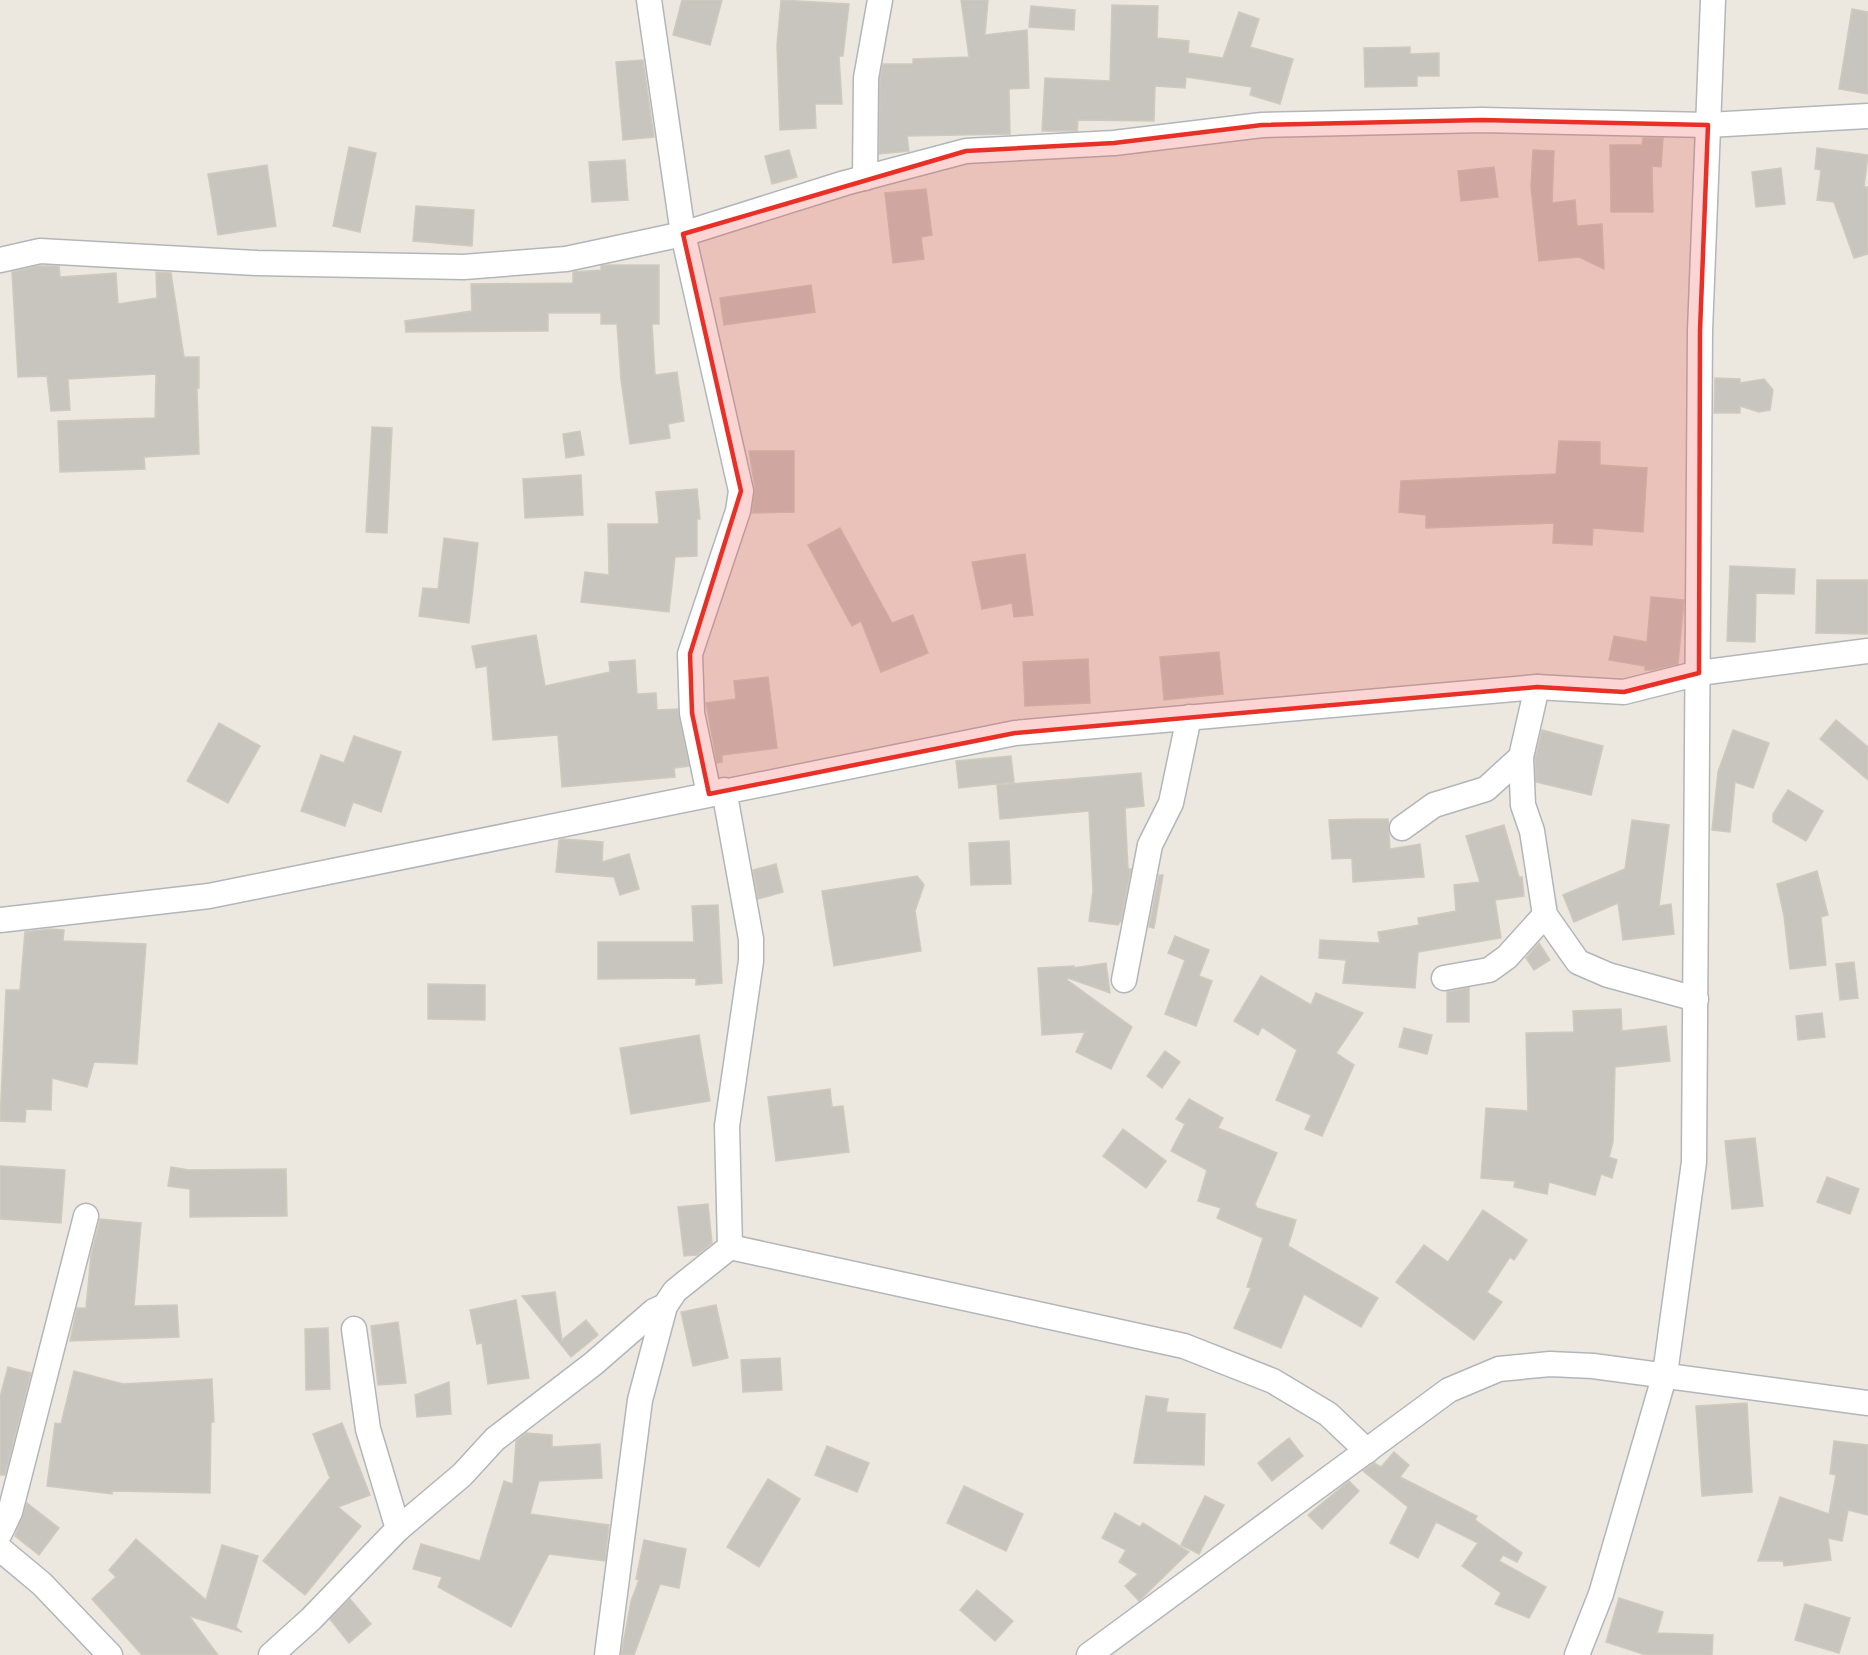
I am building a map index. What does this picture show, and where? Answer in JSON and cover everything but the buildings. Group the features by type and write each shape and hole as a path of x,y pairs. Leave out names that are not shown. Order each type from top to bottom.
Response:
{"street":[{"path":"649,0 683,234 741,491 738,511 690,654 692,713 717,792 751,939 751,961 727,1126 730,1246"},
{"path":"865,178 866,78 880,0"},
{"path":"1577,1655 1601,1594 1665,1374 1694,1162 1700,331 1713,0"},
{"path":"0,260 40,251 257,263 464,267 566,259 683,234 865,178 966,151 1114,144 1262,125 1482,120 1708,125 1868,116"},
{"path":"0,920 208,896 1015,733 1537,687 1624,692 1699,673 1868,651"},
{"path":"1537,687 1521,757 1523,805 1532,831 1545,915 1578,962 1608,975 1696,999"},
{"path":"1124,980 1150,845 1171,803 1189,717"},
{"path":"1402,828 1434,806 1486,789 1521,757"},
{"path":"1486,789 1523,805"},
{"path":"1444,978 1489,970 1507,957 1545,915"},
{"path":"0,1533 10,1512 86,1216"},
{"path":"607,1655 640,1400 665,1306 675,1292 730,1246"},
{"path":"730,1246 1184,1346 1273,1381 1328,1414 1366,1451"},
{"path":"271,1655 311,1619 398,1530 462,1475 495,1439 593,1364 654,1311 665,1306"},
{"path":"354,1329 368,1429 398,1530"},
{"path":"1089,1655 1449,1390 1499,1369 1550,1364 1665,1374 1868,1403"},
{"path":"0,1549 42,1584 110,1655"}],"highlighted area":[{"path":"1482,120 1708,125 1700,331 1699,673 1624,692 1537,687 1015,733 709,794 692,713 690,654 741,491 683,234 966,151 1114,143 1262,125"}]}
